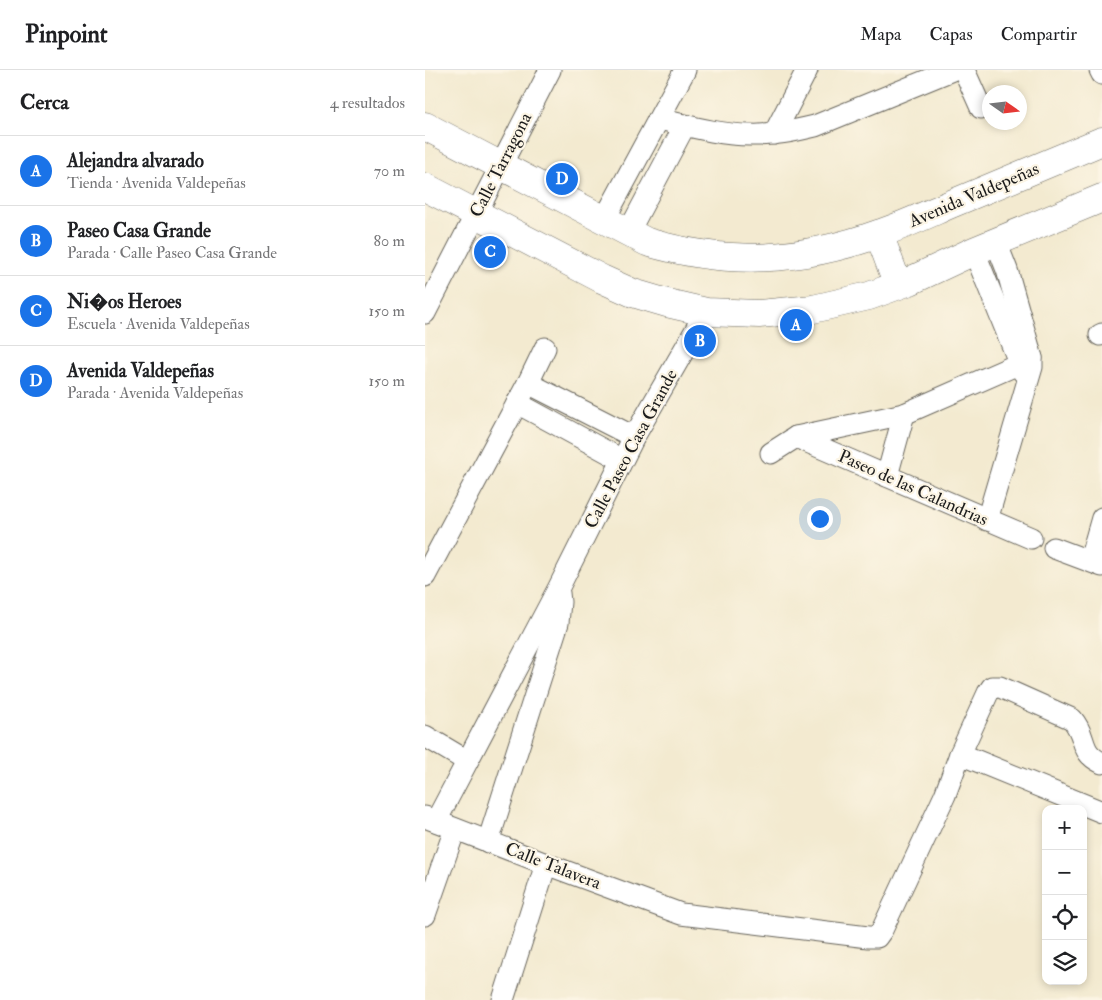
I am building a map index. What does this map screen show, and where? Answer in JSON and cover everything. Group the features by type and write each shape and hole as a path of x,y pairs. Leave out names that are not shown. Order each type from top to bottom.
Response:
{"street":[{"name":"Calle Tarragona","path":"425,313 550,70"},
{"path":"616,227 659,119 685,70"},
{"path":"774,134 807,70"},
{"path":"659,119 727,134 774,134 815,126 952,70"},
{"path":"964,70 981,108"},
{"path":"1100,70 1102,74"},
{"path":"616,227 685,125"},
{"name":"Avenida Valdepeñas","path":"425,126 647,242 677,251 709,256 752,258 802,255 879,234 1102,141"},
{"path":"425,187 602,279 625,289 667,303 706,312 759,314 813,309 869,296 1102,198"},
{"path":"879,234 898,285"},
{"path":"985,246 1027,366 987,520"},
{"name":"Calle Paseo Casa Grande","path":"425,915 439,822 467,761 559,587 634,437 706,312"},
{"path":"425,576 528,384 545,348"},
{"name":"Paseo de las Calandrias","path":"771,453 796,437 904,414 1027,366"},
{"path":"528,384 634,437"},
{"path":"517,404 622,460"},
{"path":"887,476 904,414"},
{"name":"Paseo de las Calandrias","path":"796,437 1031,538"},
{"path":"1054,548 1096,563 1102,518"},
{"name":"Calle Paseo Casa Grande","path":"488,842 558,623 559,587"},
{"path":"1102,763 1091,758 1087,752 1079,726 1072,719 1000,687 992,687 988,692 960,754 1102,812"},
{"path":"425,736 467,761"},
{"name":"Calle Talavera","path":"439,822 681,914 877,937 945,795 960,754"},
{"path":"503,1000 546,864"}],"place":[{"name":"Avenida Valdepeñas","path":"562,179"},
{"name":"Ni�os Heroes","path":"490,252"},
{"name":"Alejandra alvarado","path":"796,325"},
{"name":"Paseo Casa Grande","path":"700,341"}]}
